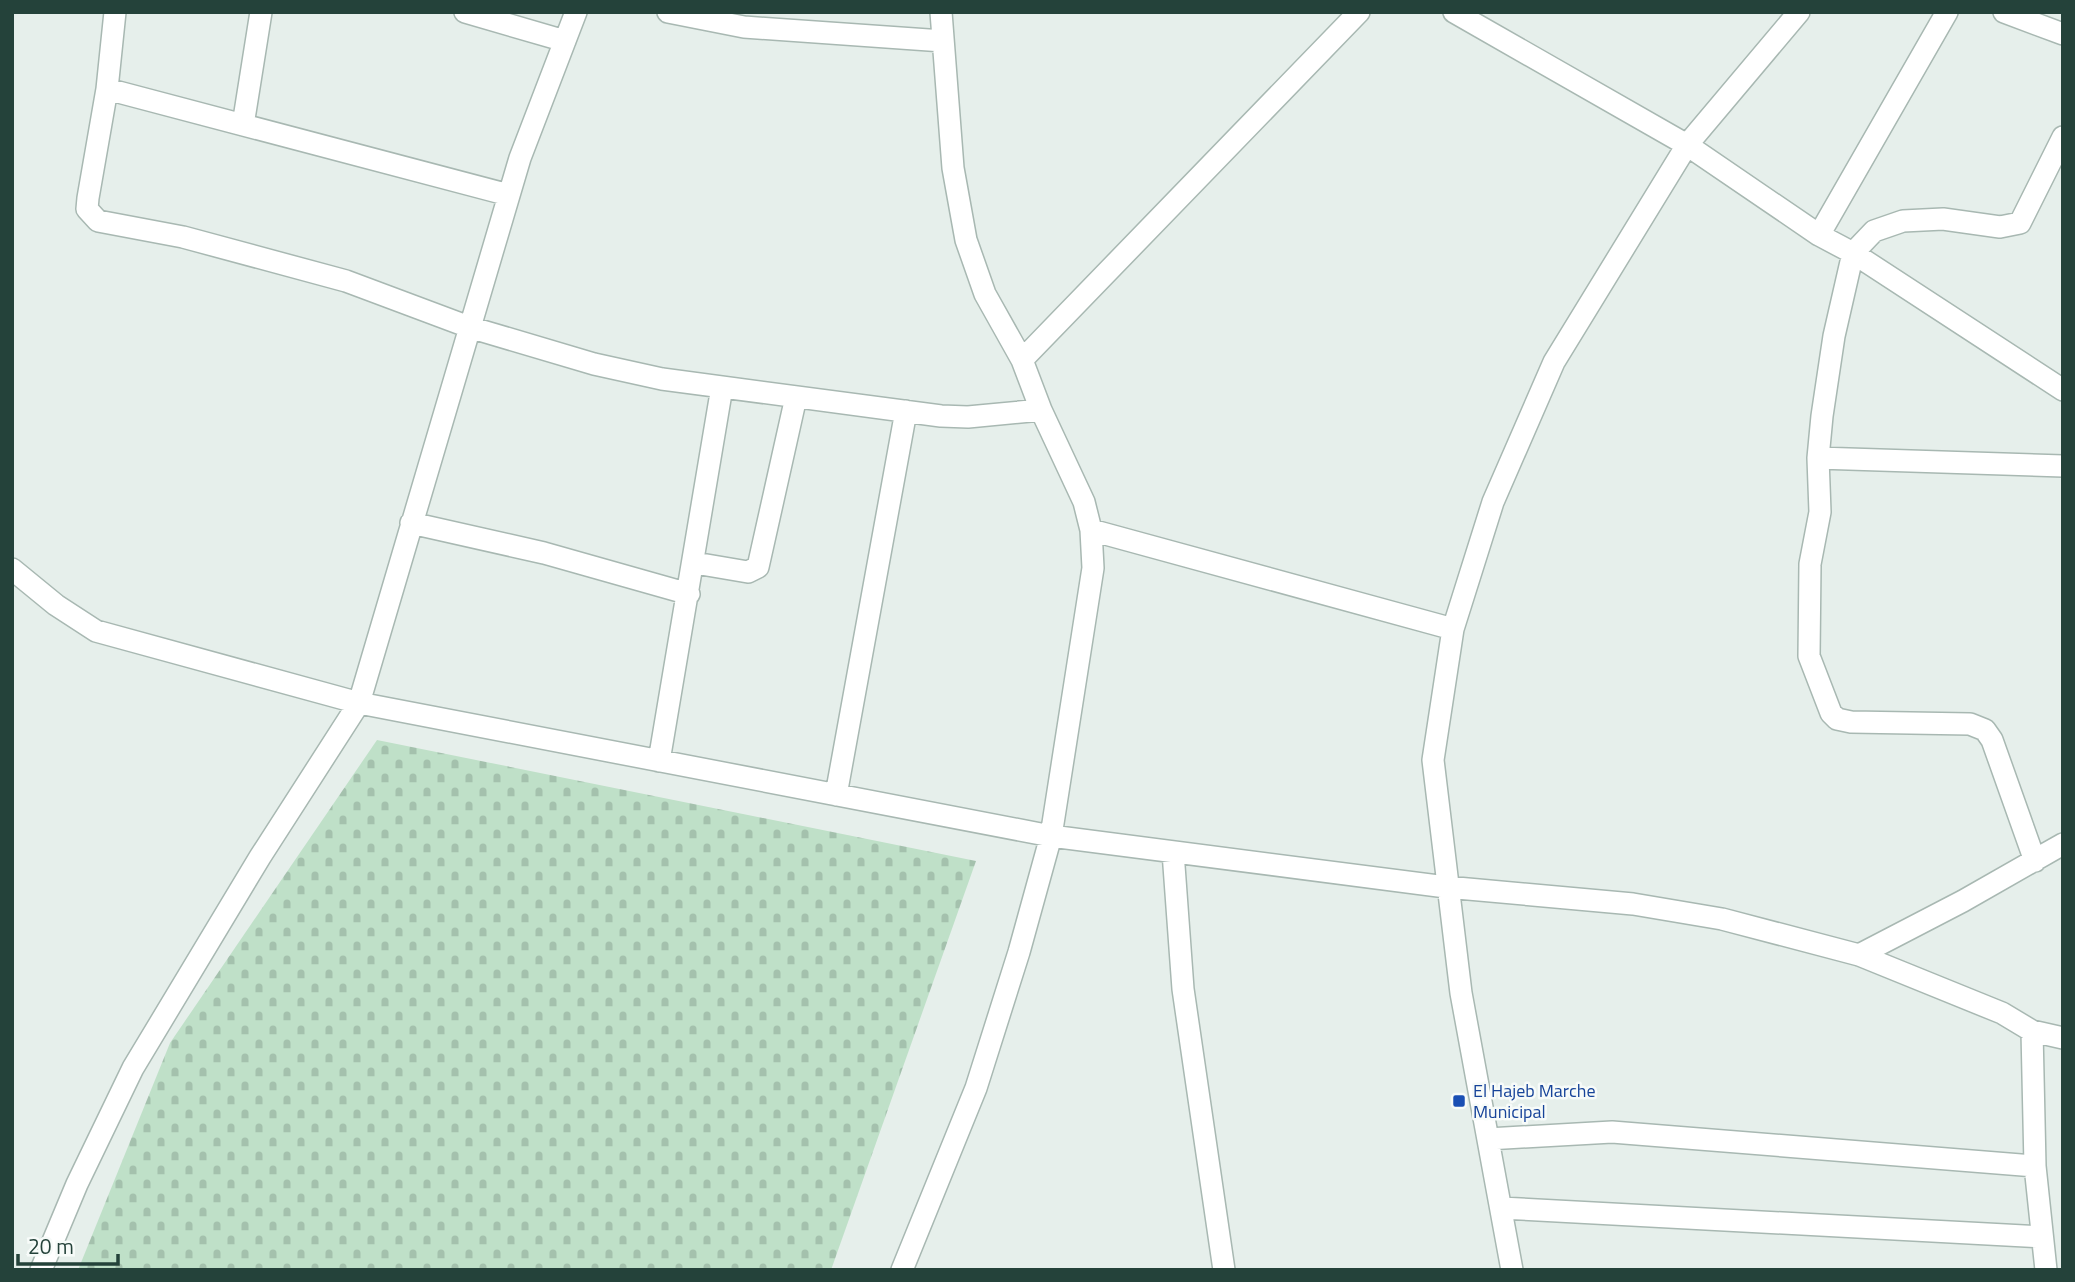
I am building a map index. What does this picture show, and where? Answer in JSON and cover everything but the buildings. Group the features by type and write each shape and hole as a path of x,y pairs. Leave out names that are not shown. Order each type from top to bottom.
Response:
{"street":[{"path":"115,12 107,89 87,209 98,220 183,237 346,281 469,327 594,364 662,379 968,417 1041,410"},
{"path":"243,125 261,12"},
{"path":"465,12 565,41"},
{"path":"41,1270 76,1184 133,1068 260,857 359,703 509,195 576,12"},
{"path":"668,12 744,27 943,41"},
{"path":"903,1269 976,1088 1020,952 1051,836 1093,568 1091,530 1084,502 1041,410 1022,360 985,294 966,240 953,168 941,12"},
{"path":"1022,360 1359,12"},
{"path":"1454,12 1687,145 1819,235 1853,253 2063,390"},
{"path":"1512,1270 1461,993 1446,887 1433,760 1453,629 1493,502 1554,362 1687,145 1799,12"},
{"path":"1819,235 1947,12"},
{"path":"2004,12 2063,34"},
{"path":"107,89 509,195"},
{"path":"2035,861 1992,740 1984,730 1970,724 1851,722 1837,719 1831,713 1810,656 1810,564 1820,512 1818,458 1834,336 1853,253 1874,231 1903,221 1943,219 2000,227 2020,223 2063,137"},
{"path":"659,761 695,563 722,387"},
{"path":"695,563 748,572 758,567 796,397"},
{"path":"836,795 906,411"},
{"path":"1818,458 2063,466"},
{"path":"411,523 544,553 689,594"},
{"path":"1091,530 1453,629"},
{"path":"12,569 56,605 96,631 359,703 1051,836 1446,887 1633,904 1710,917 1858,955 2002,1013 2032,1031 2063,1038"},
{"path":"1858,955 2063,844"},
{"path":"1173,852 1184,989 1224,1270"},
{"path":"2032,1031 2035,1166 2046,1270"},
{"path":"1488,1139 1612,1132 2035,1166"},
{"path":"1501,1209 2042,1237"}],"green space":[{"path":"377,740 976,861 831,1270 78,1270 170,1043"}],"place":[{"name":"El Hajeb Marche Municipal","path":"1459,1101"}]}
